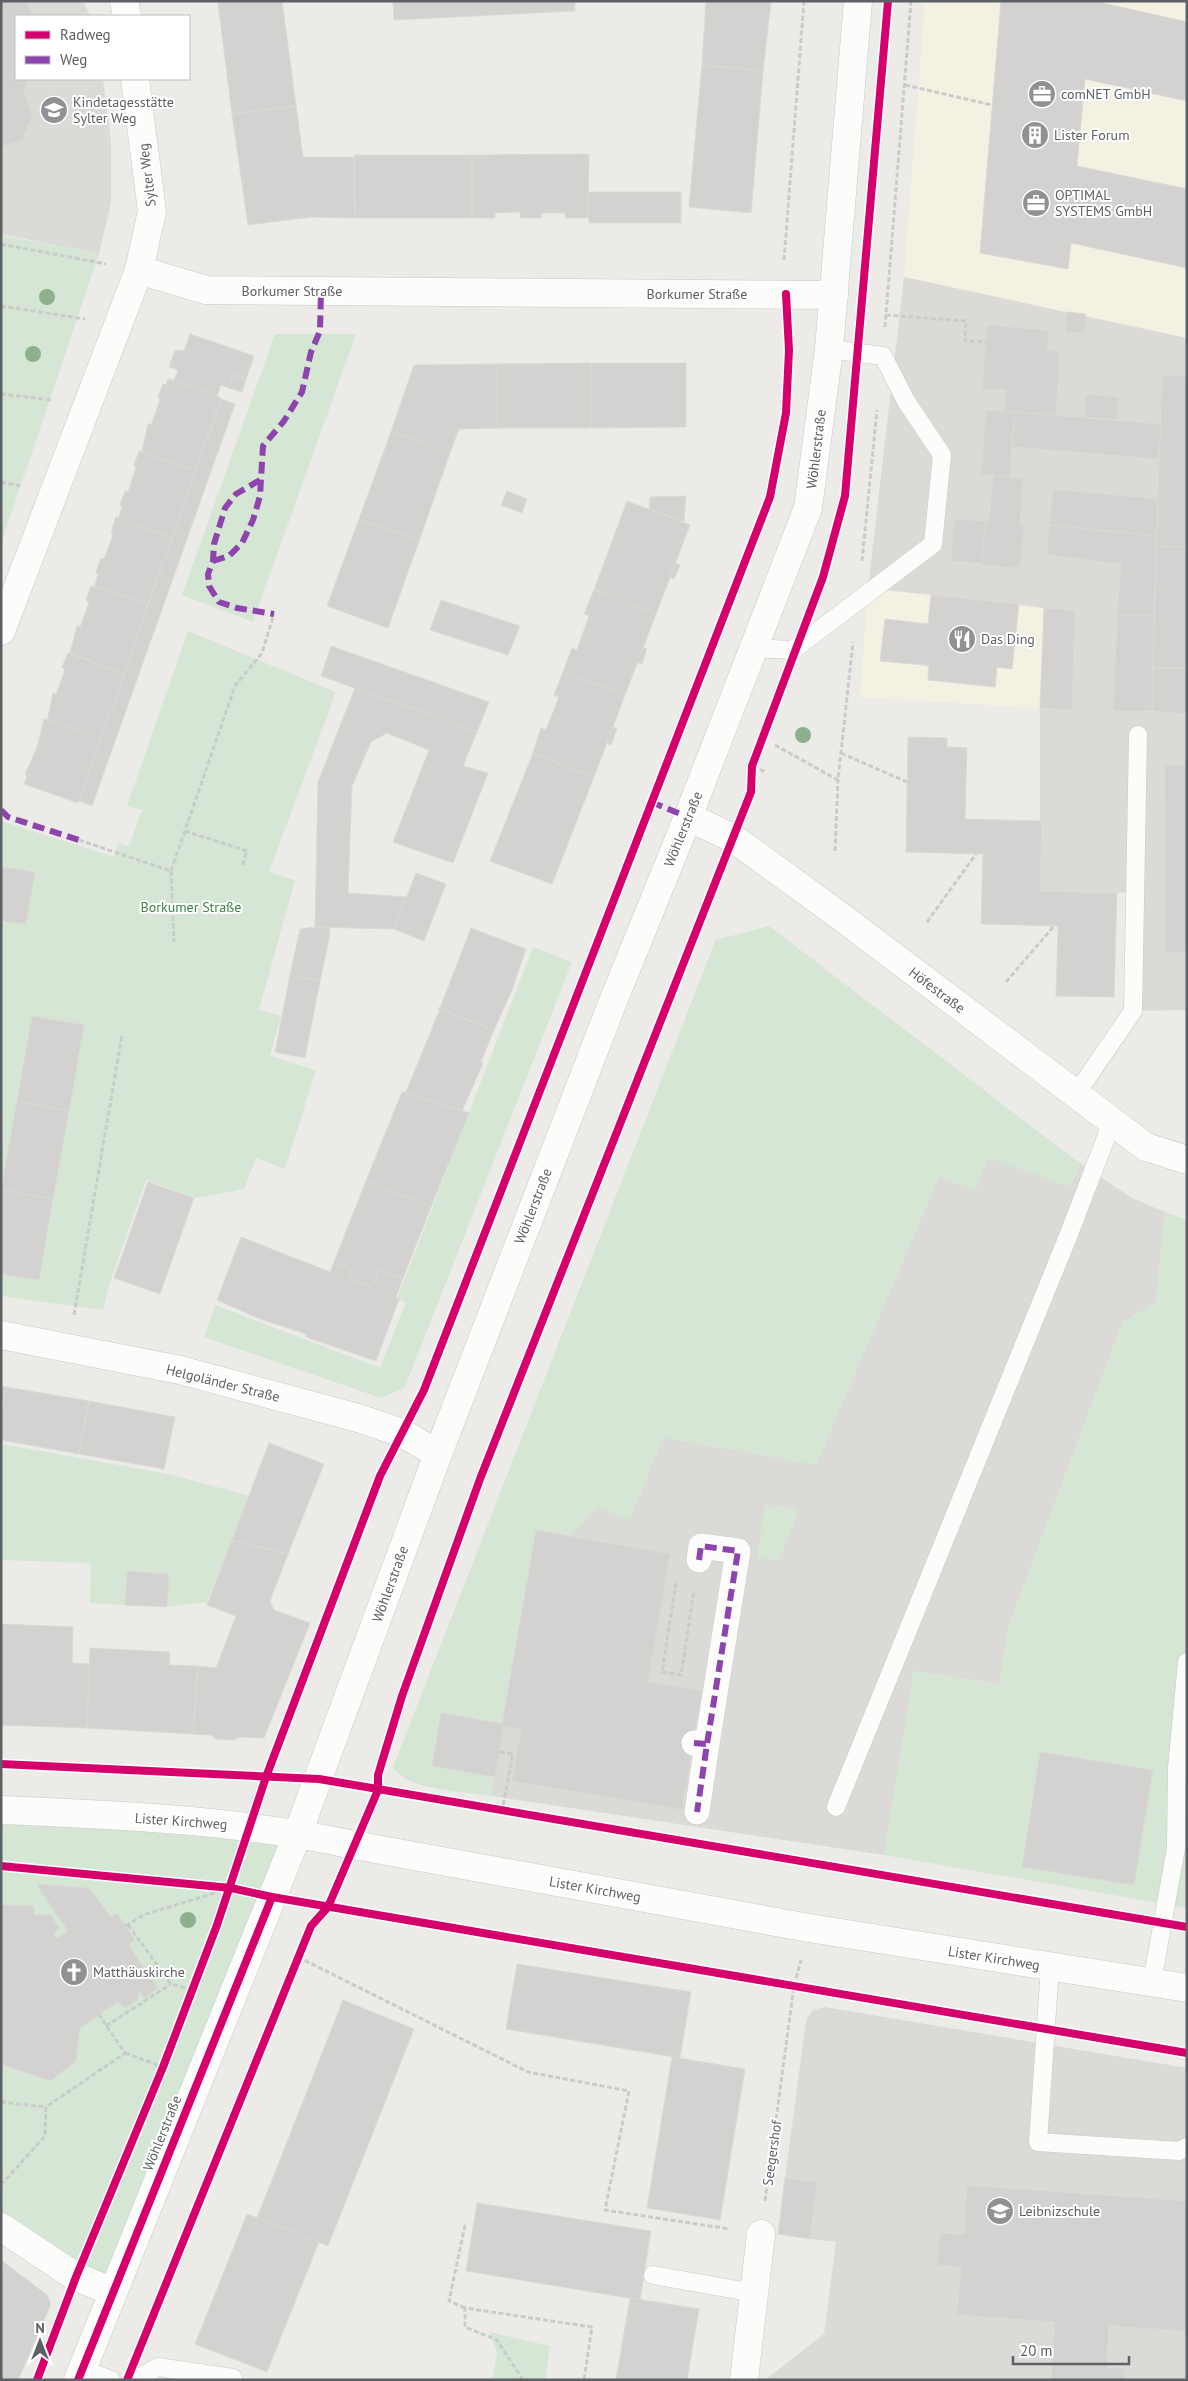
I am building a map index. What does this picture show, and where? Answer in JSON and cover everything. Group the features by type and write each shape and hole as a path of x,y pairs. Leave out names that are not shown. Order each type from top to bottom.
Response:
{"street":[{"path":"124,1 127,15"},
{"name":"Wöhlerstraße","path":"80,2374 298,1833 438,1454 612,1004 688,817 808,508 829,349 858,1"},
{"name":"Sylter Weg","path":"135,80 152,211 139,270"},
{"path":"1,631 139,270"},
{"name":"Borkumer Straße","path":"139,270 206,290 834,295"},
{"name":"Höfestraße","path":"688,817 733,838 840,916 1146,1147 1187,1160"},
{"name":"Helgoländer Straße","path":"1,1335 180,1370 358,1418 402,1433 438,1454"},
{"path":"697,1812 700,1743 738,1551 701,1546 699,1560"},
{"name":"Lister Kirchweg","path":"1,1810 94,1814 250,1826 298,1833 354,1845 809,1928 1187,1988"},
{"path":"1,2227 76,2277 112,2291"},
{"path":"744,2380 761,2234"}],"lane":[{"path":"754,648 793,650 933,544 942,455 906,401 882,356 829,349"},
{"path":"1076,1094 1133,1011 1138,735"},
{"path":"836,1807 1068,1239 1112,1122"},
{"path":"1152,1982 1176,1848 1177,1768 1187,1662"},
{"path":"1050,1967 1038,2142 1179,2151 1187,2147"},
{"path":"652,2275 754,2293"},
{"path":"136,2380 158,2367 233,2378"},
{"path":"80,2374 111,2380"}],"path":[{"path":"786,294 784,258 804,1"},
{"path":"835,851 838,780 886,315 911,1"},
{"path":"905,85 992,105"},
{"path":"1,244 139,270"},
{"path":"1,306 118,325"},
{"path":"886,315 966,321 965,341 986,342"},
{"path":"1,394 88,405"},
{"path":"174,942 171,871 235,686 262,653 274,614"},
{"path":"775,745 838,780"},
{"path":"841,753 907,782"},
{"path":"752,766 755,758"},
{"path":"185,831 247,851 242,867"},
{"path":"79,840 171,871"},
{"path":"927,922 976,854"},
{"path":"1006,982 1054,926"},
{"path":"68,1348 122,1035"},
{"path":"677,1577 662,1672 680,1675 699,1560"},
{"path":"500,1752 512,1754 502,1811"},
{"path":"192,1990 171,1984 127,1926 143,1915 231,1888"},
{"path":"298,1957 528,2072 629,2091 605,2210 761,2234"},
{"path":"106,2026 171,1984"},
{"path":"99,2015 125,2053 163,2068"},
{"path":"1,2102 46,2107 125,2053"},
{"path":"1,2186 45,2136 46,2107"},
{"path":"465,2225 449,2301 465,2308 592,2327 584,2380"},
{"path":"465,2308 465,2327 497,2340 523,2380"}],"shaded area":[{"name":"Kindetagesstätte Sylter Weg","path":"1,1 82,1 90,15 15,15 15,80 103,80 111,141 111,203 99,254 1,234"},
{"path":"925,1 1187,1 1187,338 904,277"},
{"path":"904,277 1187,338 1187,1010 1133,1011 1135,893 1040,891 1040,708 1044,608 868,588"},
{"path":"868,588 1044,608 1040,708 860,697"},
{"path":"716,940 1059,1149 1132,1198 1165,1212 1156,1303 1123,1322 1009,1625 999,1684 914,1671 884,1855 425,1786 406,1779 393,1768"},
{"name":"Leibnizschule","path":"825,2007 1187,2068 1187,2380 765,2380 824,2334 836,2242 810,2239 817,2182 785,2178 806,2020 813,2010"}],"green space":[{"path":"1,235 99,254 1,544"},
{"path":"275,334 356,334 253,622 182,595"},
{"path":"188,631 336,692 269,872 295,880 259,1010 281,1016 270,1056 316,1070 285,1169 256,1158 244,1189 197,1198 146,1180 109,1285 103,1310 1,1296 1,821 114,857 118,843 129,846 142,810 127,806"},
{"path":"769,926 1081,1164 1070,1187 988,1158 975,1191 939,1177 816,1465 663,1438 630,1520 597,1507 571,1536 536,1531 491,1796 427,1786 404,1776 393,1768 716,940"},
{"path":"533,947 572,962 405,1387 381,1398 204,1337 215,1305 380,1368 406,1302 397,1299"},
{"path":"1165,1212 1187,1220 1187,1908 884,1855 914,1671 999,1684 1009,1625 1123,1322 1156,1303"},
{"path":"1,1444 169,1474 250,1496 207,1602 167,1607 168,1574 127,1571 125,1605 90,1603 91,1563 1,1560"},
{"path":"765,1504 799,1509 779,1561 757,1558"},
{"path":"1,1810 298,1833 112,2291 1,2227"},
{"path":"490,2332 550,2346 545,2380 492,2380 497,2354"}],"building":[{"path":"27,1 33,15 15,15 15,80 29,80 24,91 32,114 23,140 1,147 1,2"},
{"path":"231,1 282,1 296,106 232,114 218,3"},
{"path":"393,1 575,1 575,11 394,20"},
{"path":"706,1 771,1 763,71 702,65"},
{"name":"Lister Forum","path":"1001,1 1094,1 1187,22 1187,101 1085,79 1077,166 1187,189 1187,268 1071,243 1068,269 980,253"},
{"path":"702,65 763,71 751,213 689,207"},
{"path":"296,106 303,157 354,157 355,218 311,217 248,225 232,114"},
{"path":"589,154 588,218 565,218 565,213 542,213 541,218 520,218 520,212 495,213 495,218 472,218 472,155"},
{"path":"354,155 472,155 472,218 355,218"},
{"path":"588,192 681,192 681,223 589,223"},
{"path":"1067,312 1086,314 1085,333 1066,332"},
{"path":"987,325 1049,330 1047,350 1060,352 1056,416 1004,412 1006,390 982,389"},
{"path":"190,334 254,356 246,379 233,375 229,388 221,385 217,396 221,398 168,379 174,380 178,370 169,367 175,350 184,351"},
{"path":"591,363 686,363 686,427 591,428"},
{"path":"591,363 591,428 497,428 496,364"},
{"path":"496,364 497,428 459,429 450,453 391,432 414,365"},
{"path":"233,375 246,379 242,392 229,388"},
{"path":"1162,375 1187,376 1187,547 1156,546"},
{"path":"168,379 221,398 196,470 142,452 148,424 151,425 160,400 158,397 163,384 166,385"},
{"path":"1086,394 1119,397 1117,420 1084,417"},
{"path":"221,399 235,404 92,806 79,801"},
{"path":"986,410 1015,412 1010,477 981,475"},
{"path":"1015,412 1161,424 1158,459 1012,447"},
{"path":"391,432 450,453 419,541 359,519"},
{"path":"139,451 196,470 172,538 118,519 122,508 120,505 125,491 128,492 136,468 134,465"},
{"path":"993,475 1023,478 1020,525 1024,525 1021,563 1016,568 982,565 985,521 989,521"},
{"path":"1053,489 1158,499 1157,536 1049,525"},
{"path":"507,491 527,499 522,513 501,505"},
{"path":"686,496 684,522 649,509 650,497"},
{"path":"627,501 690,525 656,614 594,590"},
{"path":"116,517 172,538 148,604 94,587 98,575 96,572 101,558 104,559 113,535 111,532"},
{"path":"359,519 419,541 388,628 327,606"},
{"path":"954,519 985,521 982,563 951,561"},
{"path":"1049,525 1157,536 1154,615 1117,615 1121,564 1047,555"},
{"path":"1156,546 1187,547 1187,668 1153,668"},
{"path":"675,563 680,565 674,579 670,577"},
{"path":"91,586 148,604 124,674 70,653 77,626 80,627 89,603 86,600"},
{"path":"594,590 656,614 625,695 563,672 572,648 577,650 589,616 584,614"},
{"path":"931,595 1019,604 1012,669 997,667 995,687 928,680 929,667 925,665 880,661 885,619 928,624"},
{"path":"441,600 520,626 508,655 430,630"},
{"path":"1044,608 1075,610 1072,710 1040,708"},
{"path":"1117,615 1154,615 1152,711 1113,711"},
{"path":"331,646 489,702 477,732 321,676"},
{"path":"643,648 647,649 642,664 637,662"},
{"path":"68,653 124,674 101,739 47,721 53,693 56,694 65,670 62,667"},
{"path":"1153,668 1187,668 1187,714 1152,711"},
{"path":"563,672 625,695 594,777 533,753 541,728 546,730 559,697 554,695"},
{"path":"355,688 477,732 463,766 488,773 453,863 393,842 429,750 387,733 371,742 352,786 348,893 407,897 394,929 315,927 318,782"},
{"path":"44,719 101,739 78,803 24,784 27,777 25,774 37,748"},
{"path":"613,727 617,729 611,745 607,743"},
{"path":"908,737 947,738 947,747 967,748 965,819 1042,821 1040,891 1117,893 1114,997 1056,996 1058,926 981,924 983,854 906,852"},
{"path":"533,753 594,777 552,884 490,861"},
{"path":"1187,765 1187,952 1165,953 1164,766"},
{"path":"1,867 35,872 26,924 1,921"},
{"path":"416,873 446,884 424,941 394,929"},
{"path":"329,927 330,935 320,981 290,975 300,929"},
{"path":"471,928 526,949 512,990 494,1030 437,1008 440,1008"},
{"path":"290,975 320,981 305,1058 275,1052"},
{"path":"440,1009 494,1030 481,1062 483,1063 462,1111 402,1092 406,1092"},
{"path":"32,1016 84,1025 69,1111 17,1101"},
{"path":"402,1092 469,1113 431,1207 366,1181"},
{"path":"17,1101 69,1111 53,1199 1,1190"},
{"path":"366,1181 431,1207 403,1278 379,1269 372,1287 348,1278 352,1269 334,1262"},
{"path":"148,1182 194,1198 160,1294 114,1278"},
{"path":"1,1190 53,1199 39,1280 1,1274"},
{"path":"241,1237 330,1272 334,1262 352,1269 348,1278 372,1287 379,1269 403,1278 396,1297 399,1299 376,1361 306,1337 306,1334 260,1319 217,1300"},
{"path":"1,1386 6,1387 1,1417"},
{"path":"6,1387 89,1401 79,1454 1,1440 1,1417"},
{"path":"89,1401 175,1417 164,1469 79,1454"},
{"path":"269,1443 324,1464 288,1554 232,1540"},
{"path":"536,1530 670,1554 648,1682 702,1691 682,1810 512,1781 521,1729 502,1724"},
{"path":"232,1540 288,1554 270,1601 274,1610 310,1623 264,1738 216,1739 211,1735 193,1734 198,1666 216,1668 236,1616 207,1605"},
{"path":"127,1571 169,1574 167,1607 125,1605"},
{"path":"1,1624 73,1627 72,1663 89,1664 87,1728 1,1725"},
{"path":"90,1648 170,1652 169,1665 198,1666 193,1734 87,1728"},
{"path":"441,1713 504,1724 495,1777 432,1766"},
{"path":"1040,1752 1153,1770 1134,1885 1022,1867"},
{"name":"Matthäuskirche","path":"36,1884 89,1888 111,1917 117,1913 135,1940 129,1944 135,1955 158,1988 144,1998 140,1992 137,2000 126,2008 118,2002 80,2028 76,2061 50,2081 1,2064 1,1905 34,1906 34,1915 51,1915 59,1928 54,1934 57,1939 68,1931"},
{"path":"517,1964 691,1992 680,2058 506,2029"},
{"path":"343,2000 414,2029 328,2246 257,2218"},
{"path":"672,2057 745,2069 720,2220 647,2208"},
{"path":"785,2178 817,2182 810,2239 778,2234"},
{"path":"967,2185 1187,2201 1187,2331 1109,2326 1107,2367 1125,2369 1124,2380 1051,2380 1055,2322 957,2315 961,2267 937,2265 940,2233 964,2234"},
{"path":"477,2203 651,2231 640,2300 466,2271"},
{"path":"247,2214 319,2242 267,2372 195,2344"},
{"path":"1,2260 47,2295 51,2304 18,2380 1,2380"},
{"path":"630,2298 699,2309 687,2380 616,2380"}],"marked path":[{"path":"213,561 229,556 242,543 253,520 260,496 263,446 284,421 302,392 311,352 320,331 321,291"},
{"path":"260,480 236,494 225,508 214,544 213,561 208,574 209,586 219,602 237,608 274,614"},
{"path":"651,802 688,817"},
{"path":"1,810 8,817 79,840"},
{"path":"699,1560 701,1546 738,1551 707,1744"},
{"path":"694,1743 707,1744 697,1812"}],"cycle path":[{"path":"127,2380 311,1926 328,1907 378,1790 378,1775 402,1696 480,1479 751,792 752,766 823,577 845,496 888,1"},
{"path":"37,2380 76,2277 163,2067 217,1925 266,1777 380,1476 424,1390 770,497 786,413 789,350 786,294"},
{"path":"1,1764 319,1779 1187,1927"},
{"path":"1,1866 231,1888 272,1897 1187,2053"},
{"path":"78,2380 272,1897"}],"place":[{"name":"comNET GmbH","path":"1042,94"},
{"name":"Kindetagesstätte Sylter Weg","path":"54,110"},
{"name":"Lister Forum","path":"1035,135"},
{"name":"OPTIMAL SYSTEMS GmbH","path":"1036,203"},
{"name":"Das Ding","path":"962,639"},
{"name":"Matthäuskirche","path":"74,1972"},
{"name":"Leibnizschule","path":"1000,2211"}]}
